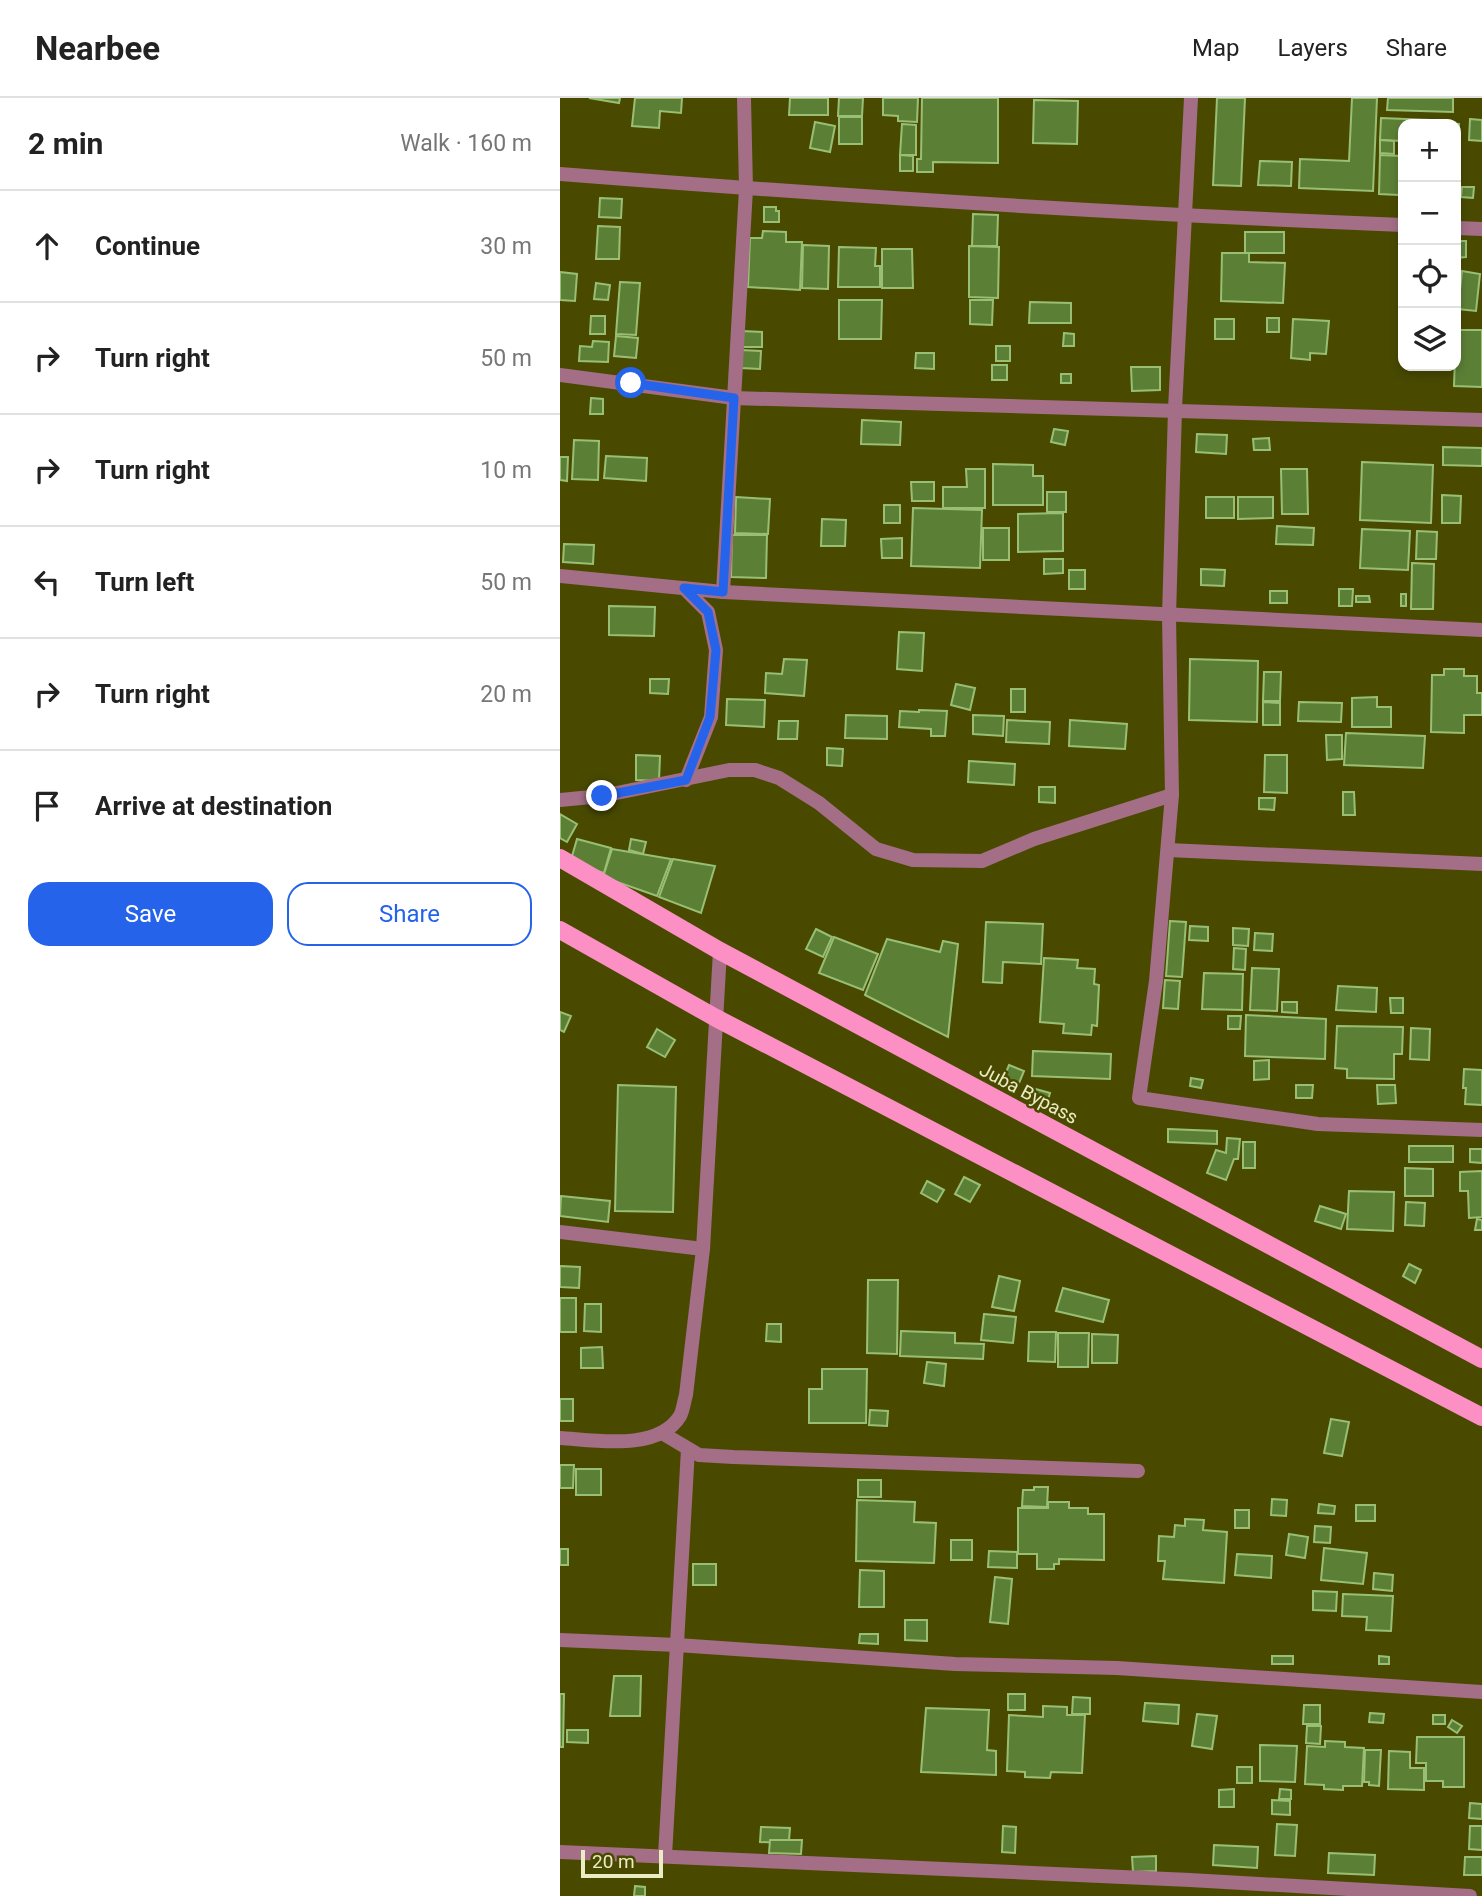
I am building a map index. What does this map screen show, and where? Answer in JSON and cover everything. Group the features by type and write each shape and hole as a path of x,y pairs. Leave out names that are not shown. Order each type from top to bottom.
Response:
{"main road":[{"name":"Juba Bypass","path":"560,858 720,951 1482,1359"},
{"path":"560,930 716,1018 1482,1417"}],"street":[{"path":"723,592 746,189 744,98"},
{"path":"1191,98 1175,410 1169,616 1172,795 1156,981 1139,1098 1318,1124 1482,1130"},
{"path":"560,174 746,189 1184,217 1398,225"},
{"path":"1461,228 1482,229"},
{"path":"560,375 734,398 1482,420"},
{"path":"560,576 723,592 1482,630"},
{"path":"684,588 708,612 716,650 710,717 686,780"},
{"path":"560,800 602,796 729,770 755,770 779,778 818,803 876,849 913,860 982,861 1034,839 1172,795"},
{"path":"1168,850 1482,863"},
{"path":"560,1438 629,1442 662,1433 680,1416 686,1395 703,1249 720,951"},
{"path":"560,1232 703,1249"},
{"path":"662,1433 699,1455 1138,1471"},
{"path":"665,1856 688,1449"},
{"path":"560,1640 677,1645 955,1664 1117,1668 1482,1692"},
{"path":"560,1852 1189,1880 1470,1896"}],"building":[{"path":"589,98 620,98 619,103"},
{"path":"635,98 682,98 681,113 660,111 659,128 632,126"},
{"path":"790,98 828,98 828,115 789,115"},
{"path":"839,98 863,98 862,116 838,116"},
{"path":"883,98 918,98 917,122 898,121 898,116 883,115"},
{"path":"922,98 998,98 998,163 933,162 933,172 917,172 917,159 921,159"},
{"path":"1217,98 1245,98 1241,186 1213,185"},
{"path":"1352,98 1377,98 1373,191 1299,188 1300,159 1349,161"},
{"path":"1388,98 1453,98 1453,112 1387,110"},
{"path":"1034,100 1078,101 1077,144 1033,143"},
{"path":"839,117 862,117 862,144 839,144"},
{"path":"1381,118 1406,119 1398,119 1398,141 1380,140"},
{"path":"1470,119 1482,120 1482,141 1469,140"},
{"path":"815,122 835,126 830,152 810,148"},
{"path":"902,124 916,125 916,155 900,155"},
{"path":"1380,140 1394,141 1394,154 1380,153"},
{"path":"900,155 913,156 913,171 900,171"},
{"path":"1380,155 1398,156 1398,195 1379,194"},
{"path":"1260,161 1292,162 1291,186 1258,185"},
{"path":"1462,187 1474,187 1473,198 1461,197"},
{"path":"600,198 622,199 621,218 599,217"},
{"path":"764,207 776,207 776,211 779,211 779,222 764,222"},
{"path":"973,214 998,215 997,246 972,246"},
{"path":"598,226 620,227 619,259 596,259"},
{"path":"763,231 786,232 786,242 802,242 800,290 748,287 750,238 762,238"},
{"path":"1245,232 1284,232 1284,253 1245,253"},
{"path":"1461,241 1466,241 1466,257 1461,258"},
{"path":"803,245 829,246 828,289 802,288"},
{"path":"969,246 999,247 998,298 969,297"},
{"path":"839,247 876,248 875,266 880,266 880,287 838,287"},
{"path":"882,249 912,249 913,288 882,288"},
{"path":"1222,253 1249,253 1249,262 1285,263 1283,303 1221,301"},
{"path":"1462,271 1480,274 1476,311 1461,309"},
{"path":"560,272 577,274 575,301 560,300"},
{"path":"620,282 640,283 636,335 616,334"},
{"path":"596,283 610,285 608,300 594,299"},
{"path":"839,300 882,300 881,339 839,339"},
{"path":"970,300 993,300 992,325 970,324"},
{"path":"1030,302 1071,303 1071,323 1029,323"},
{"path":"591,316 605,316 605,334 590,334"},
{"path":"1267,318 1279,318 1279,332 1267,332"},
{"path":"1215,319 1234,319 1234,339 1215,339"},
{"path":"1293,319 1329,321 1326,354 1310,353 1310,360 1291,358"},
{"path":"1461,330 1482,330 1482,387 1454,386 1455,371 1461,371"},
{"path":"742,331 762,332 762,347 742,347"},
{"path":"1064,333 1074,334 1074,346 1063,346"},
{"path":"616,336 638,338 636,358 614,356"},
{"path":"593,341 609,342 608,362 579,361 580,346 592,347"},
{"path":"996,346 1010,346 1010,361 996,361"},
{"path":"741,350 761,351 760,369 741,368"},
{"path":"916,353 934,353 934,369 915,368"},
{"path":"992,365 1007,365 1007,380 992,380"},
{"path":"1131,367 1160,367 1160,390 1132,391"},
{"path":"1061,374 1071,374 1071,383 1061,383"},
{"path":"591,398 603,399 603,414 590,414"},
{"path":"862,420 901,422 900,445 861,444"},
{"path":"1054,429 1068,431 1065,445 1051,442"},
{"path":"1197,434 1227,435 1226,454 1196,452"},
{"path":"1269,438 1270,450 1254,450 1253,439"},
{"path":"574,440 599,441 598,480 572,479"},
{"path":"1443,447 1482,448 1482,466 1443,465"},
{"path":"606,456 647,458 646,481 604,478"},
{"path":"560,457 568,457 567,481 560,480"},
{"path":"1362,462 1433,465 1431,523 1360,520"},
{"path":"993,464 1033,465 1033,476 1043,476 1043,505 993,505"},
{"path":"966,469 985,469 985,508 943,508 943,487 967,487"},
{"path":"1281,469 1307,469 1308,514 1282,514"},
{"path":"911,482 934,482 934,501 912,501"},
{"path":"1047,492 1066,492 1066,512 1047,512"},
{"path":"1442,495 1461,496 1460,523 1442,523"},
{"path":"736,497 770,499 768,534 735,533"},
{"path":"1206,497 1234,497 1234,518 1206,518"},
{"path":"1238,497 1273,497 1273,518 1238,519"},
{"path":"884,505 900,505 900,523 884,523"},
{"path":"913,508 982,510 980,568 911,566"},
{"path":"1063,513 1063,551 1018,552 1018,514"},
{"path":"822,519 846,520 845,546 821,546"},
{"path":"1277,526 1314,528 1313,545 1276,544"},
{"path":"983,528 1009,528 1009,560 983,560"},
{"path":"1362,529 1410,531 1408,570 1360,568"},
{"path":"1417,531 1437,532 1436,559 1416,559"},
{"path":"732,535 767,535 766,578 731,577"},
{"path":"902,538 902,558 882,558 881,539"},
{"path":"564,544 594,545 593,564 563,562"},
{"path":"1044,559 1063,559 1063,573 1044,574"},
{"path":"1412,563 1434,564 1433,609 1411,609"},
{"path":"1201,569 1225,570 1224,586 1201,585"},
{"path":"1069,570 1085,570 1085,589 1069,589"},
{"path":"1339,589 1353,589 1352,606 1339,606"},
{"path":"1270,591 1287,591 1287,603 1270,603"},
{"path":"1401,594 1406,594 1406,606 1401,606"},
{"path":"1356,596 1369,596 1370,602 1356,602"},
{"path":"609,606 655,607 654,636 609,635"},
{"path":"899,632 924,633 922,671 897,669"},
{"path":"784,659 807,660 804,696 765,693 766,673 782,674"},
{"path":"1190,659 1258,661 1257,722 1189,720"},
{"path":"1444,669 1464,669 1464,676 1477,676 1477,693 1482,693 1482,715 1464,715 1464,733 1431,732 1432,675 1444,675"},
{"path":"1264,672 1281,672 1280,701 1263,701"},
{"path":"650,679 669,679 668,694 650,693"},
{"path":"956,684 975,688 970,710 951,705"},
{"path":"1011,689 1025,689 1025,712 1011,712"},
{"path":"1377,697 1377,707 1391,707 1391,727 1352,727 1352,698"},
{"path":"727,699 765,700 764,727 726,725"},
{"path":"1263,702 1280,703 1280,725 1263,725"},
{"path":"1299,702 1342,703 1341,722 1298,721"},
{"path":"900,711 947,711 945,736 931,736 931,729 899,727"},
{"path":"846,715 887,716 887,739 845,738"},
{"path":"973,715 1004,716 1003,736 973,734"},
{"path":"1007,720 1050,722 1049,744 1006,742"},
{"path":"1070,720 1127,724 1125,749 1069,746"},
{"path":"779,721 798,721 797,739 778,739"},
{"path":"1346,733 1425,736 1423,768 1344,765"},
{"path":"1326,735 1342,735 1342,759 1327,760"},
{"path":"827,748 843,749 842,766 827,765"},
{"path":"636,755 660,756 659,781 636,780"},
{"path":"1265,755 1287,755 1287,793 1264,792"},
{"path":"969,761 1015,764 1014,785 968,782"},
{"path":"1039,787 1055,787 1055,803 1039,802"},
{"path":"1343,792 1354,792 1355,815 1343,815"},
{"path":"1259,798 1275,798 1274,810 1259,809"},
{"path":"560,814 577,824 567,842 560,838"},
{"path":"577,839 611,848 604,873 570,863"},
{"path":"631,839 646,842 643,854 629,850"},
{"path":"612,849 671,859 657,896 603,877"},
{"path":"673,859 715,866 701,913 659,897"},
{"path":"1170,921 1186,922 1182,977 1166,976"},
{"path":"986,922 1043,924 1041,964 1003,962 1002,983 983,982"},
{"path":"1190,926 1208,927 1208,941 1189,940"},
{"path":"1233,928 1249,929 1248,946 1233,945"},
{"path":"816,929 832,937 823,957 806,949"},
{"path":"1255,933 1273,934 1272,951 1254,950"},
{"path":"834,937 878,954 863,990 819,973"},
{"path":"887,939 940,952 943,941 958,944 948,1037 865,995"},
{"path":"1234,948 1246,949 1245,970 1233,969"},
{"path":"1044,958 1078,960 1077,968 1095,969 1094,984 1099,985 1097,1026 1092,1025 1091,1035 1063,1033 1064,1024 1040,1022"},
{"path":"1252,968 1279,969 1277,1011 1250,1010"},
{"path":"1204,973 1243,974 1242,1010 1202,1009"},
{"path":"1165,980 1180,981 1178,1009 1163,1008"},
{"path":"1338,986 1377,988 1376,1012 1336,1010"},
{"path":"1390,998 1403,998 1403,1013 1391,1013"},
{"path":"1282,1002 1297,1002 1297,1013 1282,1012"},
{"path":"560,1012 571,1016 564,1032 560,1030"},
{"path":"1246,1015 1326,1019 1325,1059 1245,1056"},
{"path":"1228,1016 1241,1016 1240,1029 1228,1029"},
{"path":"1337,1026 1403,1027 1402,1054 1394,1054 1394,1079 1347,1078 1347,1069 1335,1068"},
{"path":"1411,1028 1430,1029 1429,1060 1410,1059"},
{"path":"657,1029 675,1040 665,1057 647,1047"},
{"path":"1033,1051 1111,1054 1110,1079 1032,1076"},
{"path":"1269,1060 1269,1079 1254,1080 1254,1061"},
{"path":"1009,1065 1024,1071 1017,1088 1002,1082"},
{"path":"1464,1069 1482,1070 1482,1105 1465,1104"},
{"path":"1191,1078 1203,1080 1201,1088 1190,1086"},
{"path":"618,1085 676,1087 673,1212 615,1211"},
{"path":"1296,1085 1313,1085 1312,1098 1296,1098"},
{"path":"1377,1085 1395,1085 1396,1103 1378,1104"},
{"path":"1032,1088 1050,1093 1046,1107 1029,1103"},
{"path":"1168,1129 1217,1131 1217,1144 1168,1142"},
{"path":"1227,1138 1240,1139 1238,1159 1234,1159 1226,1180 1207,1173 1216,1150 1226,1153"},
{"path":"1243,1142 1255,1142 1255,1168 1243,1168"},
{"path":"1409,1146 1453,1146 1453,1162 1409,1162"},
{"path":"1470,1149 1482,1149 1482,1163 1470,1162"},
{"path":"1405,1168 1433,1169 1433,1196 1405,1196"},
{"path":"1482,1171 1482,1217 1469,1218 1468,1191 1460,1191 1460,1172"},
{"path":"964,1177 980,1185 970,1202 955,1194"},
{"path":"927,1181 944,1190 937,1202 921,1193"},
{"path":"1349,1191 1394,1192 1393,1231 1347,1229"},
{"path":"561,1196 610,1201 608,1222 560,1216"},
{"path":"1406,1202 1425,1203 1424,1226 1405,1225"},
{"path":"1320,1206 1346,1214 1341,1229 1315,1221"},
{"path":"1477,1219 1482,1220 1482,1230 1475,1230"},
{"path":"1409,1264 1421,1270 1415,1283 1403,1276"},
{"path":"560,1266 580,1267 579,1288 560,1287"},
{"path":"999,1276 1020,1281 1014,1311 992,1307"},
{"path":"868,1280 898,1280 897,1354 867,1353"},
{"path":"1063,1288 1109,1300 1103,1322 1056,1311"},
{"path":"560,1298 576,1298 576,1332 560,1332"},
{"path":"585,1304 601,1304 601,1332 584,1331"},
{"path":"984,1314 1016,1317 1013,1343 981,1340"},
{"path":"767,1324 781,1324 781,1342 766,1341"},
{"path":"901,1331 955,1333 955,1343 984,1344 983,1359 900,1356"},
{"path":"1029,1332 1056,1332 1055,1362 1028,1361"},
{"path":"1058,1333 1089,1333 1088,1367 1058,1367"},
{"path":"1092,1334 1118,1335 1117,1363 1092,1363"},
{"path":"602,1347 603,1368 581,1368 581,1348"},
{"path":"927,1362 946,1364 944,1386 924,1383"},
{"path":"822,1369 867,1369 866,1423 809,1423 809,1389 822,1389"},
{"path":"560,1399 573,1399 573,1421 560,1421"},
{"path":"870,1410 888,1411 887,1426 869,1425"},
{"path":"1331,1419 1349,1422 1342,1456 1324,1453"},
{"path":"560,1465 574,1465 573,1488 560,1488"},
{"path":"576,1469 601,1469 601,1495 576,1495"},
{"path":"858,1480 881,1480 881,1497 858,1497"},
{"path":"1034,1487 1048,1487 1047,1507 1022,1506 1023,1490 1034,1490"},
{"path":"1272,1499 1287,1500 1286,1516 1271,1515"},
{"path":"857,1500 915,1502 914,1522 936,1523 934,1563 856,1561"},
{"path":"1048,1502 1069,1502 1069,1508 1088,1508 1088,1514 1104,1514 1104,1560 1059,1559 1059,1564 1054,1564 1054,1569 1037,1569 1037,1554 1018,1554 1018,1508 1048,1508"},
{"path":"1319,1504 1335,1506 1334,1514 1318,1513"},
{"path":"1356,1505 1375,1505 1375,1521 1356,1521"},
{"path":"1235,1510 1249,1510 1249,1528 1235,1528"},
{"path":"1185,1519 1204,1520 1203,1530 1227,1532 1224,1583 1163,1579 1165,1561 1158,1561 1159,1536 1174,1537 1175,1525 1185,1526"},
{"path":"1315,1526 1331,1527 1330,1543 1314,1542"},
{"path":"1289,1534 1308,1537 1305,1558 1286,1555"},
{"path":"951,1540 972,1540 972,1560 951,1560"},
{"path":"1324,1548 1367,1553 1363,1584 1321,1580"},
{"path":"560,1549 568,1549 568,1565 560,1565"},
{"path":"989,1551 1017,1552 1017,1568 988,1567"},
{"path":"1237,1554 1272,1556 1271,1578 1235,1575"},
{"path":"693,1564 716,1564 716,1585 693,1585"},
{"path":"860,1570 884,1571 884,1607 859,1607"},
{"path":"1374,1573 1393,1575 1392,1591 1373,1589"},
{"path":"995,1577 1012,1579 1008,1624 990,1622"},
{"path":"1313,1591 1337,1592 1336,1611 1313,1610"},
{"path":"1343,1594 1393,1596 1391,1631 1366,1630 1367,1617 1342,1616"},
{"path":"905,1620 927,1620 927,1641 905,1640"},
{"path":"860,1634 878,1634 878,1644 859,1643"},
{"path":"1272,1656 1293,1656 1293,1664 1272,1664"},
{"path":"1379,1656 1389,1657 1389,1664 1379,1664"},
{"path":"614,1676 641,1676 640,1716 610,1716"},
{"path":"560,1694 564,1694 563,1747 560,1747"},
{"path":"1008,1694 1025,1694 1025,1710 1008,1710"},
{"path":"1073,1697 1090,1698 1090,1714 1072,1714"},
{"path":"1145,1703 1179,1705 1178,1724 1143,1721"},
{"path":"1304,1705 1320,1705 1320,1724 1303,1724"},
{"path":"1043,1706 1067,1707 1067,1715 1085,1715 1082,1773 1051,1772 1050,1778 1025,1777 1025,1772 1007,1771 1009,1715 1043,1717"},
{"path":"926,1708 989,1710 987,1750 996,1751 996,1775 921,1772"},
{"path":"1370,1713 1384,1714 1383,1723 1369,1722"},
{"path":"1197,1714 1217,1716 1212,1749 1192,1746"},
{"path":"1433,1715 1445,1715 1445,1724 1433,1724"},
{"path":"1452,1720 1462,1726 1457,1733 1448,1727"},
{"path":"1307,1726 1321,1726 1320,1744 1306,1743"},
{"path":"567,1730 588,1730 588,1743 567,1742"},
{"path":"1417,1737 1464,1737 1464,1787 1443,1787 1443,1781 1426,1781 1426,1763 1416,1763"},
{"path":"1325,1741 1345,1742 1345,1747 1364,1748 1362,1786 1343,1786 1343,1790 1305,1784 1307,1746 1325,1747"},
{"path":"1260,1745 1297,1746 1295,1782 1260,1781"},
{"path":"1365,1750 1381,1750 1379,1786 1364,1782"},
{"path":"1389,1751 1410,1752 1410,1768 1424,1768 1424,1790 1388,1789"},
{"path":"1237,1767 1252,1767 1252,1783 1237,1783"},
{"path":"1234,1789 1234,1807 1219,1807 1219,1790"},
{"path":"1280,1789 1291,1790 1291,1799 1279,1799"},
{"path":"1272,1800 1290,1801 1290,1815 1272,1814"},
{"path":"1470,1803 1482,1804 1482,1819 1469,1818"},
{"path":"1277,1824 1297,1825 1295,1856 1275,1855"},
{"path":"1003,1826 1016,1827 1015,1853 1002,1852"},
{"path":"1470,1826 1482,1826 1482,1850 1469,1849"},
{"path":"761,1827 790,1828 789,1840 783,1840 783,1843 760,1842"},
{"path":"770,1840 802,1840 801,1854 769,1853"},
{"path":"1214,1845 1258,1847 1257,1868 1213,1865"},
{"path":"1329,1853 1375,1855 1374,1875 1328,1873"},
{"path":"1156,1856 1156,1871 1133,1872 1132,1857"},
{"path":"1465,1857 1482,1857 1482,1875 1464,1875"},
{"path":"635,1886 645,1887 645,1896 634,1896"}],"route":[{"path":"602,796 686,780 710,717 716,650 708,612 684,588 723,592 734,398 631,383"}]}
